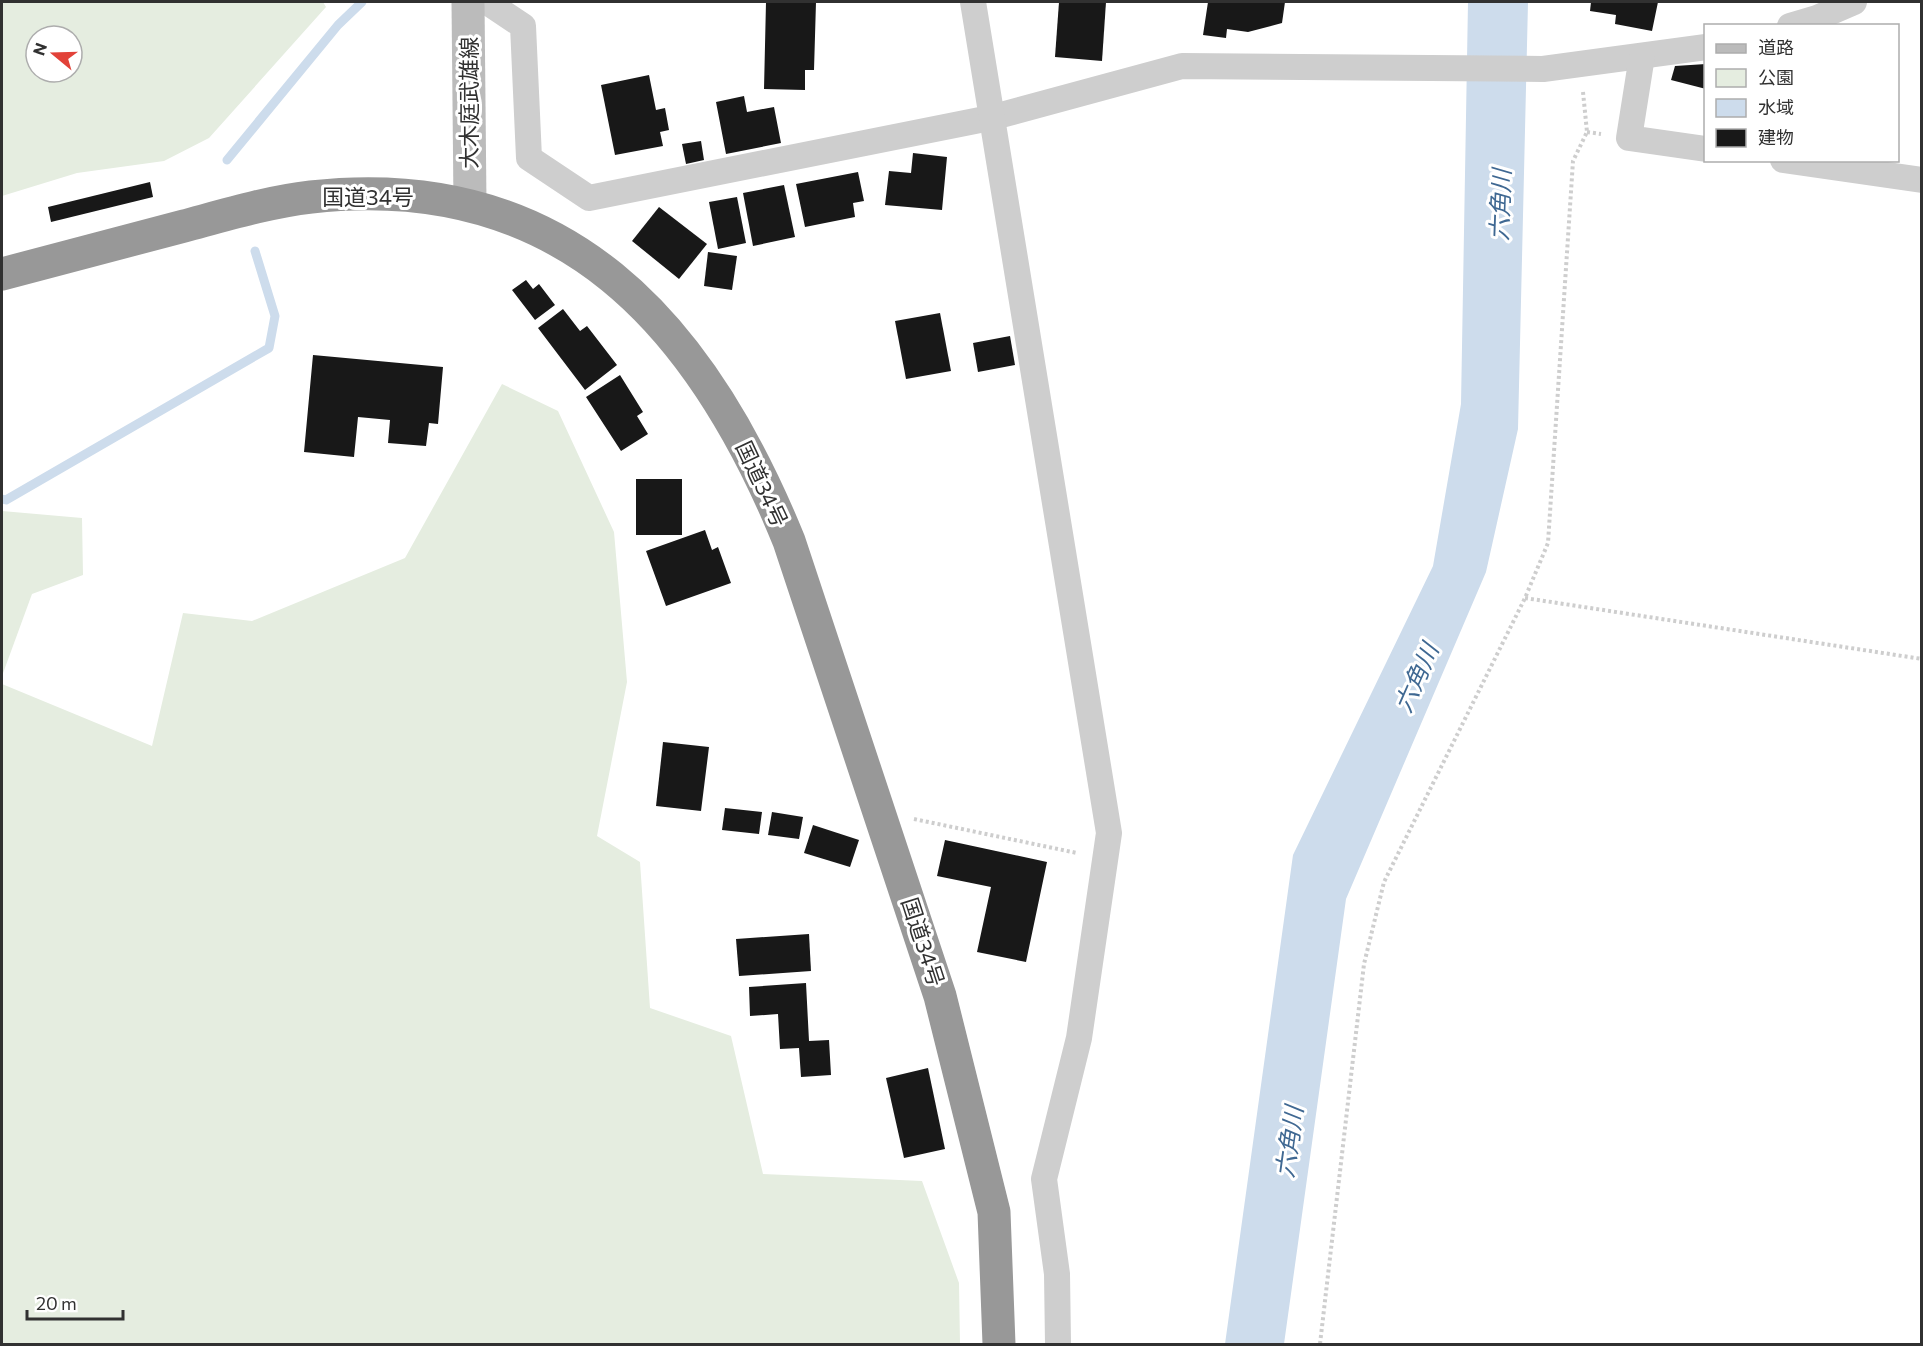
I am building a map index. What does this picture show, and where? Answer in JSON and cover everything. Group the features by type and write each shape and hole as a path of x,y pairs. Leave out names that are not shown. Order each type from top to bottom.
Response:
{"highway":[{"name":"国道34号","path":"2,274 253,207 310,197 414,196 470,204 532,226 578,251 641,304 687,353 725,408 765,482 789,541 940,996 994,1212 999,1344"}],"main road":[{"name":"大木庭武雄線","path":"468,2 470,204"}],"street":[{"path":"487,2 523,26 529,158 589,198 990,118 1182,66 1543,69 1704,47"},
{"path":"973,2 990,118 1109,833 1079,1038 1044,1179 1057,1274 1058,1344"},
{"path":"1797,24 1854,2"},
{"path":"1642,56 1629,138 1704,149"},
{"path":"1797,162 1922,180"}],"path":[{"path":"1320,1344 1364,964 1384,882 1525,598 1548,543 1573,161 1587,132 1580,64"},
{"path":"1525,598 1922,659"},
{"path":"885,830 917,818 1105,860"}],"green space":[{"path":"2,2 323,2 326,7 209,138 164,161 77,173 2,196"},
{"path":"502,384 558,411 614,532 627,682 597,836 640,862 650,1008 731,1036 763,1174 922,1181 959,1283 960,1344 2,1344 2,684 152,746 183,613 252,621 405,558"},
{"path":"2,511 82,518 83,575 32,594 2,676"}],"water":[{"name":"六角川","path":"1468,2 1528,2 1518,429 1486,572 1346,899 1284,1344 1225,1344 1293,855 1433,566 1461,404"}],"building":[{"path":"766,2 816,2 814,70 805,70 805,90 764,89"},
{"path":"1059,2 1106,2 1102,61 1055,57"},
{"path":"1208,2 1285,2 1282,23 1248,32 1227,29 1226,38 1203,35"},
{"path":"1591,2 1658,2 1652,31 1615,24 1616,15 1590,11"},
{"path":"1704,64 1704,88 1671,80 1675,66"},
{"path":"649,75 656,110 665,108 669,130 660,132 663,146 615,155 601,85"},
{"path":"744,96 747,112 774,107 781,143 726,154 716,102"},
{"path":"701,141 704,160 686,164 682,144"},
{"path":"913,153 947,157 942,210 885,205 889,171 911,173"},
{"path":"858,172 864,201 853,203 855,217 805,227 796,184"},
{"path":"150,182 153,197 51,222 48,207"},
{"path":"784,185 795,237 753,246 743,193"},
{"path":"737,197 746,243 718,249 709,202"},
{"path":"659,207 707,244 679,279 632,241"},
{"path":"708,252 737,256 732,290 704,286"},
{"path":"526,280 533,289 539,284 555,305 535,320 512,290"},
{"path":"563,309 580,331 587,326 617,365 585,390 538,328"},
{"path":"940,313 951,371 906,379 895,321"},
{"path":"1010,336 1015,365 978,372 973,343"},
{"path":"313,355 443,367 438,424 429,423 426,446 388,443 390,420 358,417 354,457 304,452"},
{"path":"620,375 643,412 637,416 648,434 621,451 586,397"},
{"path":"636,479 682,479 682,535 636,535"},
{"path":"705,530 712,550 718,547 731,583 666,606 646,551"},
{"path":"663,742 709,747 701,811 656,806"},
{"path":"725,808 762,812 759,834 722,830"},
{"path":"772,812 803,817 799,839 768,835"},
{"path":"813,825 859,840 850,867 804,853"},
{"path":"945,840 1047,862 1026,962 977,952 991,887 937,876"},
{"path":"809,934 811,971 739,976 736,939"},
{"path":"806,983 809,1041 829,1040 831,1075 801,1077 799,1048 780,1049 778,1014 750,1016 749,987"},
{"path":"928,1068 945,1149 904,1158 886,1078"}],"waterway":[{"path":"227,160 338,25 362,2"},
{"path":"2,499 6,500 269,348 275,316 255,251"}]}
